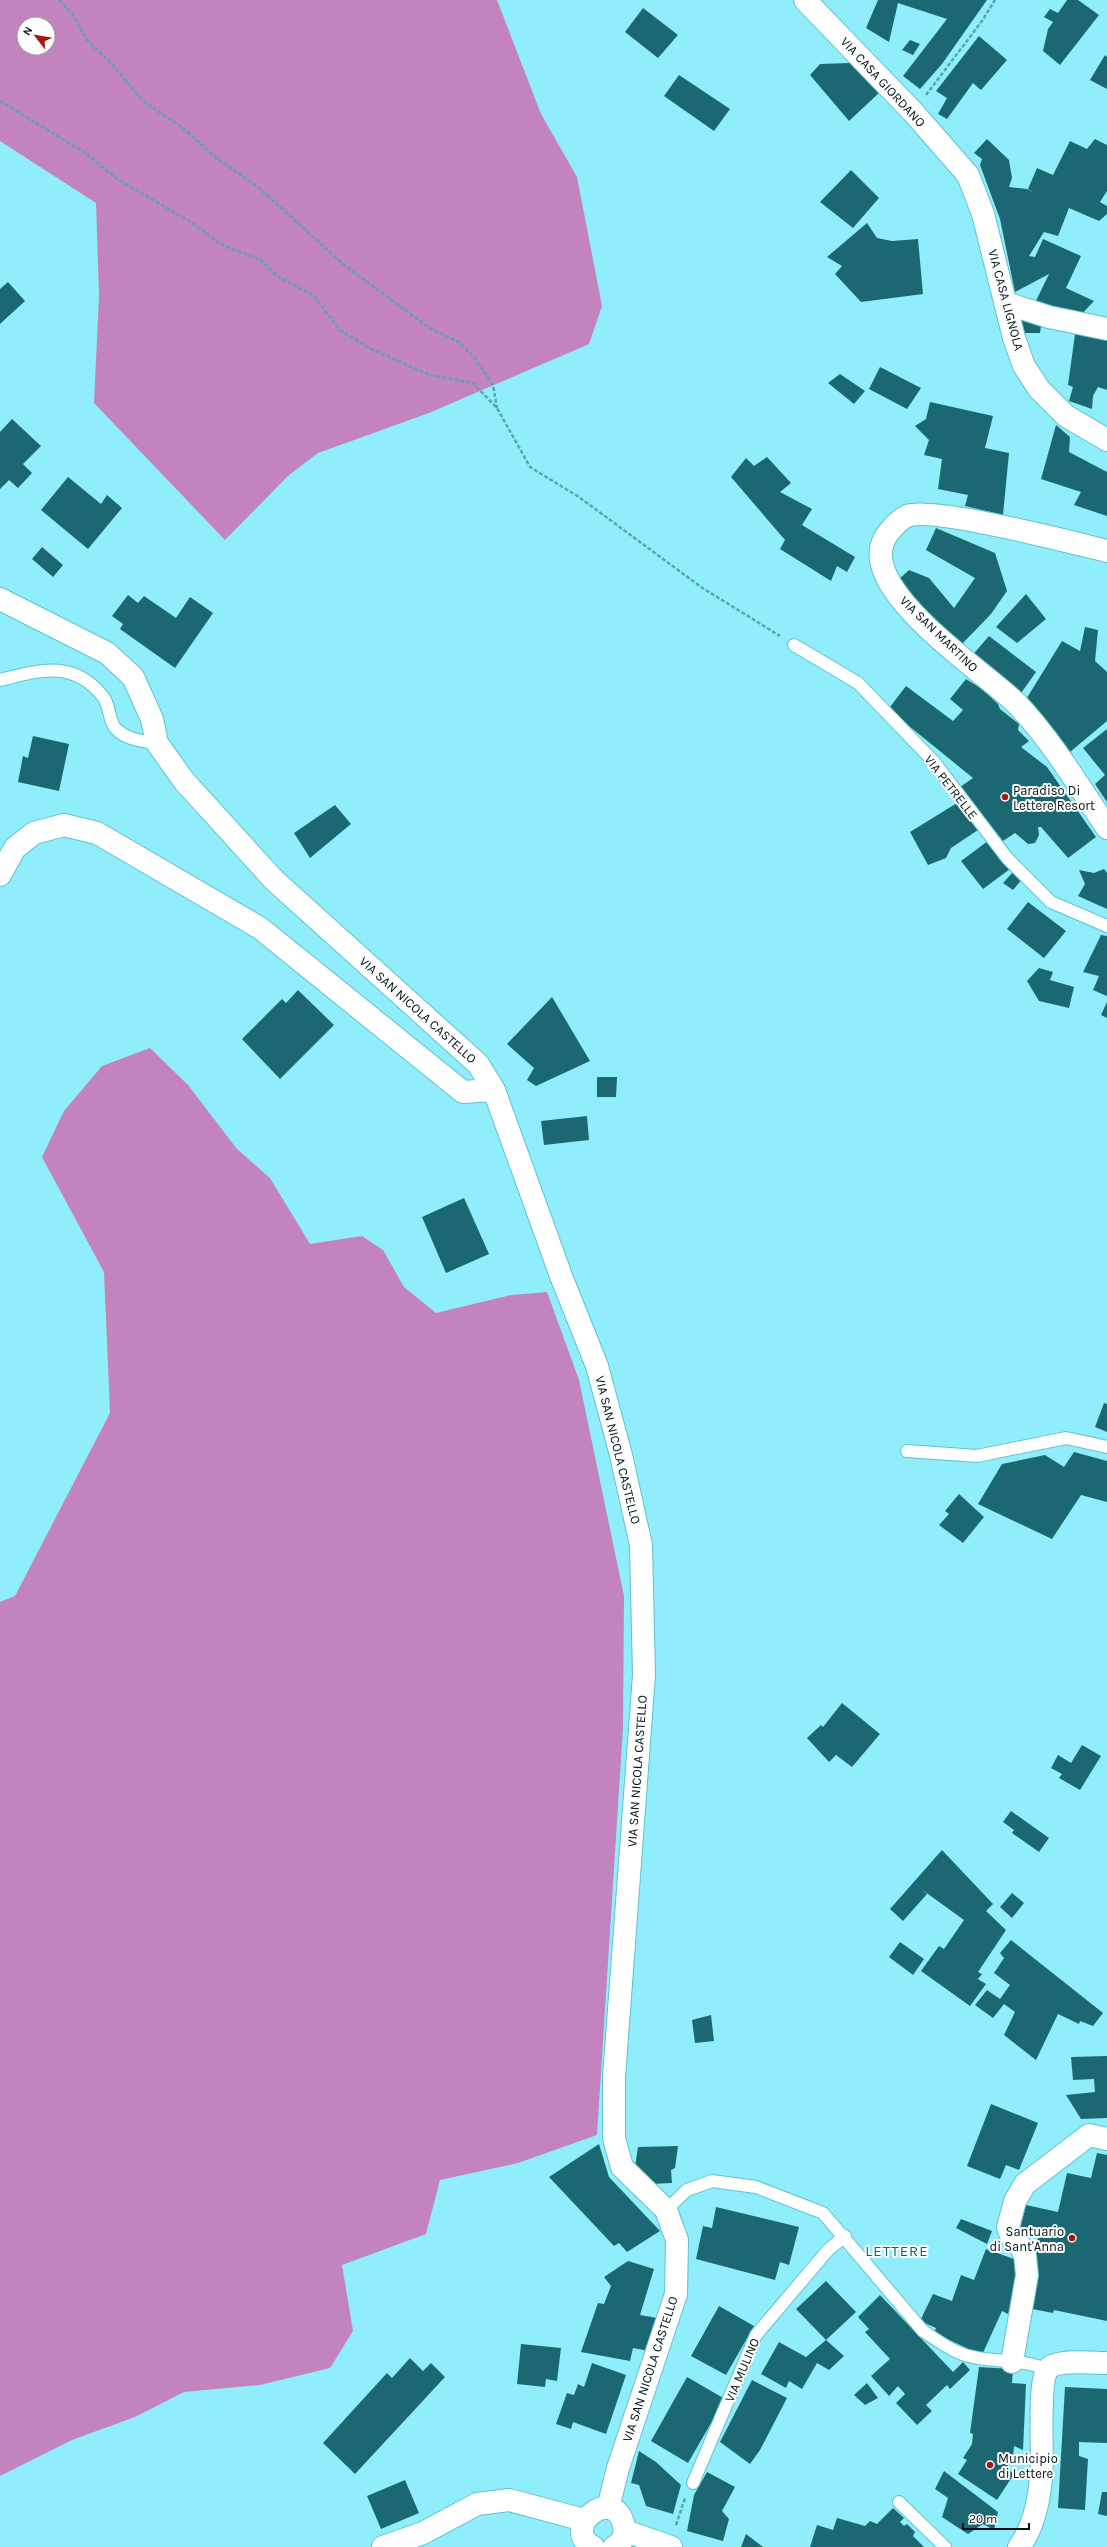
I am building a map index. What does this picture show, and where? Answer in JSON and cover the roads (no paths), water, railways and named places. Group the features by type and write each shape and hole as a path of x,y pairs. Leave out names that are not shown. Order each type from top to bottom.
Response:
{"street":[{"name":"VIA CASA GIORDANO","path":"805,0 934,136"},
{"name":"VIA CASA LIGNOLA","path":"934,136 968,175 983,214 1024,366 1038,389 1066,416 1107,440"},
{"path":"1006,303 1049,317 1107,329"},
{"name":"VIA SAN MARTINO","path":"1107,551 999,526 928,514 908,516 895,525 883,539 880,560 886,580 912,612 961,658 1018,705 1057,752 1107,828"},
{"name":"VIA SAN NICOLA CASTELLO","path":"0,598 107,653 133,677 152,719 157,743 184,781 274,880 458,1044 478,1064 494,1090 561,1276 597,1366 621,1456 641,1545 644,1675 614,2077 614,2138 622,2167 666,2210 677,2240 676,2294 618,2468 608,2508"},
{"path":"0,875 15,848 34,834 64,825 97,833 260,928 463,1092 494,1090"},
{"path":"1012,2362 1027,2275 1025,2256 1021,2247 1010,2236 1008,2227 1015,2201 1025,2184 1089,2135 1107,2139"},
{"path":"1019,2547 1032,2522 1041,2479 1043,2385 1047,2370 1054,2365 1066,2363 1107,2363"},
{"path":"383,2547 419,2540 477,2504 509,2500 584,2520"},
{"path":"593,2547 585,2539 582,2530 584,2520 590,2512 598,2508 608,2508 617,2512 623,2520 619,2539 673,2538"}],"lane":[{"name":"VIA PETRELLE","path":"794,645 858,683 935,763 1007,858 1051,902 1107,926"},
{"path":"0,680 52,669 63,671 86,681 104,699 116,729 133,740 157,743"},
{"path":"907,1451 977,1456 1066,1438 1107,1447"},
{"path":"666,2210 687,2190 712,2181 756,2187 823,2213 845,2236 886,2290 923,2331 943,2344 968,2356 1034,2364 1047,2370"},
{"name":"VIA MULINO","path":"693,2483 756,2335 828,2250 845,2236"},
{"path":"899,2502 945,2547"}],"place":[{"name":"Paradiso Di Lettere Resort","path":"1005,797"},
{"name":"Santuario di Sant'Anna","path":"1072,2238"},
{"name":"Municipio di Lettere","path":"990,2465"}],"district":[{"name":"LETTERE","path":"897,2251"}]}
